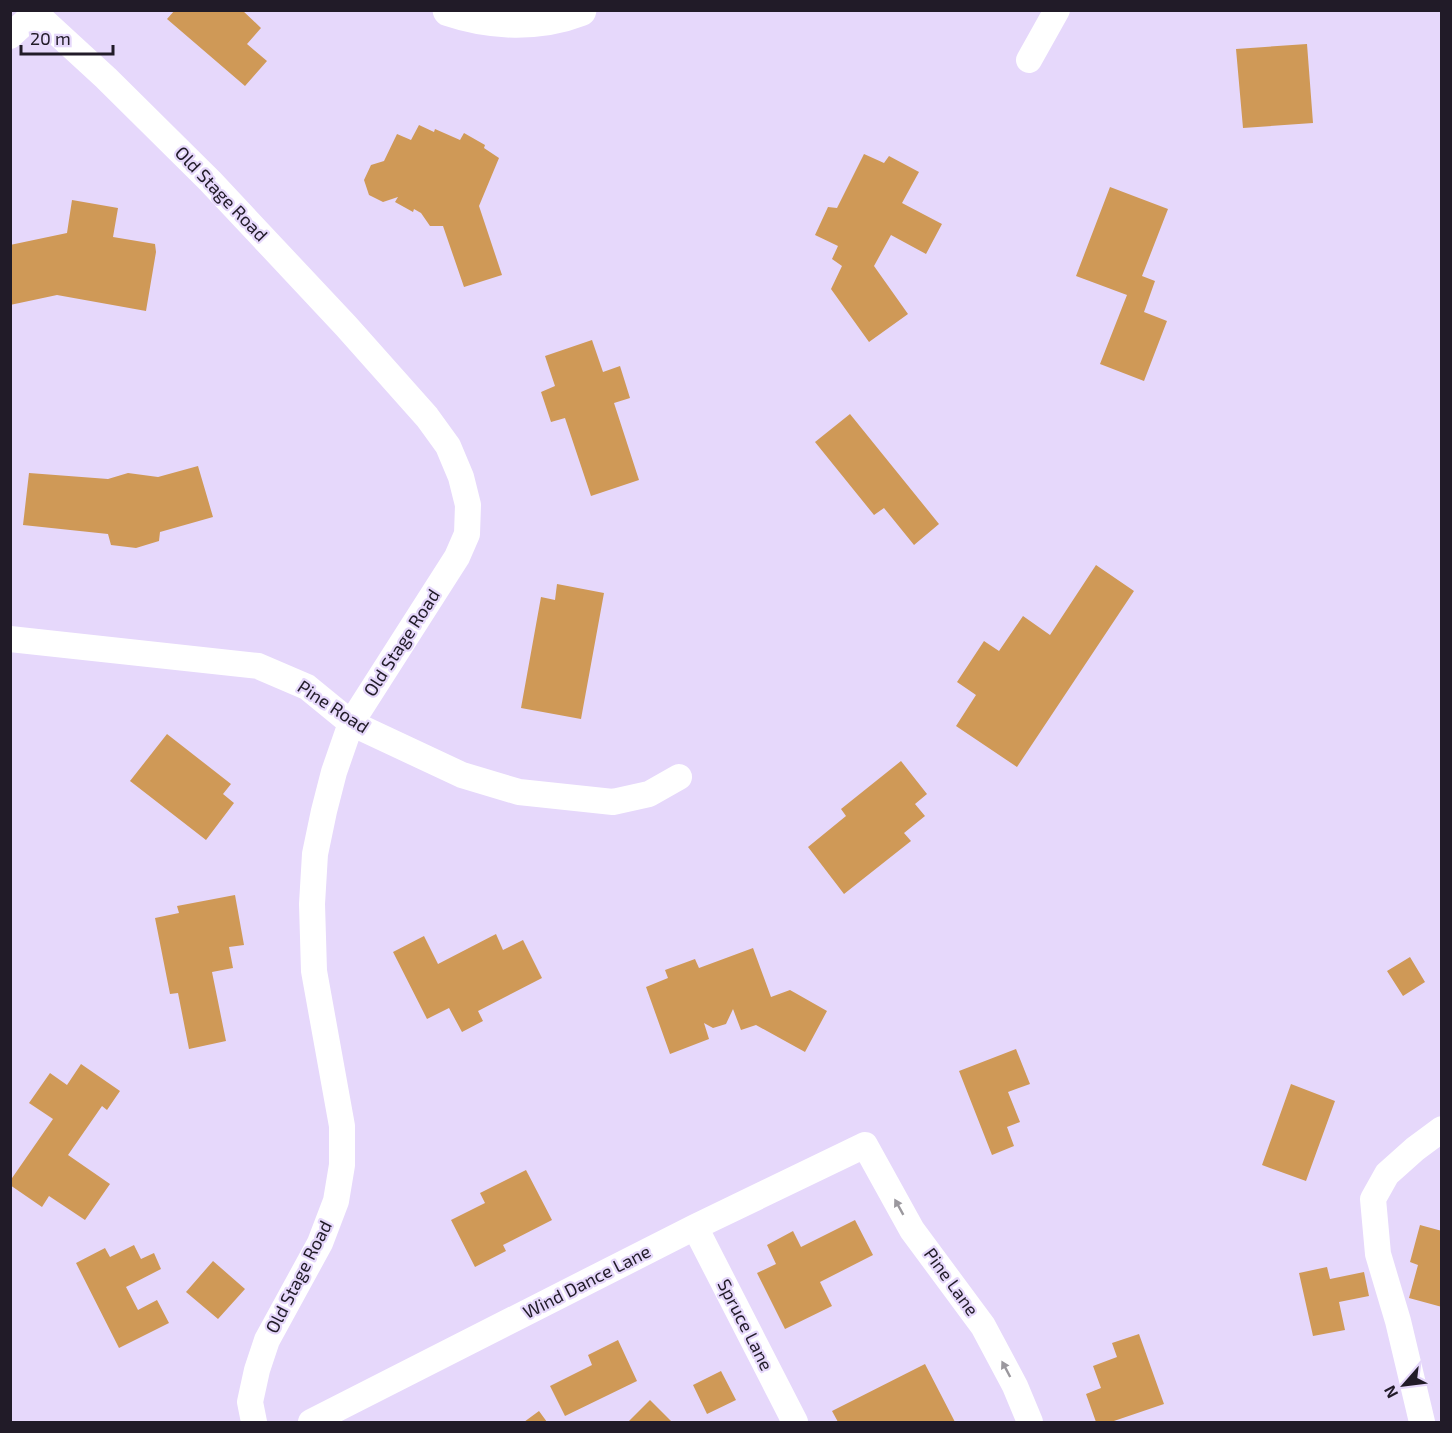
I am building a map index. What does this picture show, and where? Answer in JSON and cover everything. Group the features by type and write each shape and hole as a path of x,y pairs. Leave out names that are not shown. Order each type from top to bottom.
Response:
{"street":[{"path":"449,10 465,16 499,21 533,21 580,10"},
{"path":"1029,60 1057,10"},
{"path":"10,36 34,12"},
{"name":"Old Stage Road","path":"34,12 106,78 210,181 395,380 448,446 461,477 468,505 467,534 457,557 351,723 334,772 315,854 312,904 314,971 342,1126 342,1165 336,1201 320,1243 267,1340 250,1402 254,1422"},
{"name":"Pine Road","path":"10,639 258,666 307,687 351,723 462,775 519,792 613,802 648,794 679,777"},
{"path":"1422,1422 1398,1321 1378,1254 1373,1199 1388,1174 1415,1149 1442,1130"},
{"name":"Wind Dance Lane","path":"311,1422 695,1227 865,1145"},
{"name":"Pine Lane","path":"865,1145 912,1230 983,1326 1015,1386 1030,1422"},
{"name":"Spruce Lane","path":"695,1227 795,1422"}],"building":[{"path":"175,10 242,10 261,28 247,44 267,61 245,86 167,19"},
{"path":"1307,44 1313,123 1243,128 1236,49"},
{"path":"419,125 460,140 464,133 485,145 484,148 499,158 479,206 502,275 464,287 443,226 430,226 421,213 414,209 413,212 395,202 398,197 383,202 369,195 364,180 371,165 384,161 397,134 411,140"},
{"path":"864,154 884,163 889,156 919,172 902,203 942,224 926,254 891,235 874,266 908,314 869,342 831,289 842,266 832,259 838,246 815,235 828,207 837,208"},
{"path":"1110,187 1168,209 1142,276 1155,281 1144,312 1167,321 1144,381 1100,364 1127,295 1076,276"},
{"path":"72,200 118,208 113,237 155,244 156,252 146,311 57,295 10,305 10,245 67,233"},
{"path":"592,340 603,372 620,366 630,398 614,403 639,480 591,496 565,418 551,422 541,392 555,386 545,356"},
{"path":"850,414 939,524 914,545 884,508 874,515 815,442"},
{"path":"198,466 213,517 160,532 159,541 136,548 111,545 108,534 23,525 29,473 108,479 128,473 158,477"},
{"path":"1096,565 1134,591 1017,767 956,726 976,695 957,682 984,641 999,651 1023,616 1050,635"},
{"path":"557,584 604,593 581,719 521,708 541,597 555,600"},
{"path":"167,734 231,784 223,794 234,803 206,840 130,781"},
{"path":"901,761 927,794 915,804 925,816 904,833 911,841 844,894 808,847 846,816 841,809"},
{"path":"235,895 244,945 229,947 233,968 212,972 226,1041 189,1049 178,993 170,994 155,918 179,913 177,906"},
{"path":"496,934 503,950 523,940 542,978 478,1011 483,1021 462,1032 449,1008 427,1019 393,952 424,936 438,964"},
{"path":"753,948 771,997 790,990 827,1011 805,1052 756,1025 741,1030 733,1009 726,1024 713,1028 704,1023 709,1039 670,1054 646,987 668,978 665,970 695,959 699,968"},
{"path":"1410,957 1425,982 1403,996 1387,971"},
{"path":"1016,1049 1030,1084 1008,1092 1020,1122 1007,1127 1014,1146 992,1155 959,1071"},
{"path":"81,1064 120,1091 107,1110 102,1106 68,1155 110,1184 85,1220 49,1196 42,1207 10,1185 10,1181 53,1119 29,1103 50,1073 67,1085"},
{"path":"1291,1084 1335,1101 1306,1181 1262,1165"},
{"path":"526,1170 552,1220 503,1245 506,1251 475,1267 451,1220 485,1203 480,1193"},
{"path":"855,1220 873,1255 820,1282 832,1306 785,1329 757,1273 776,1264 767,1245 793,1231 801,1247"},
{"path":"1420,1225 1442,1231 1442,1307 1409,1298 1418,1265 1410,1262"},
{"path":"134,1245 141,1259 154,1253 161,1269 126,1287 138,1310 157,1300 169,1323 119,1348 76,1263 105,1248 110,1257"},
{"path":"213,1261 245,1289 218,1319 186,1292"},
{"path":"1327,1267 1330,1279 1364,1272 1369,1296 1339,1302 1345,1330 1313,1336 1299,1273"},
{"path":"1139,1334 1164,1404 1111,1422 1096,1422 1086,1394 1101,1388 1093,1366 1117,1357 1112,1343"},
{"path":"618,1340 637,1381 565,1416 550,1386 592,1365 588,1355"},
{"path":"925,1364 955,1422 838,1422 832,1411"},
{"path":"721,1371 736,1400 707,1414 693,1385"},
{"path":"650,1400 672,1422 628,1422"},
{"path":"539,1411 547,1422 524,1422"}]}
